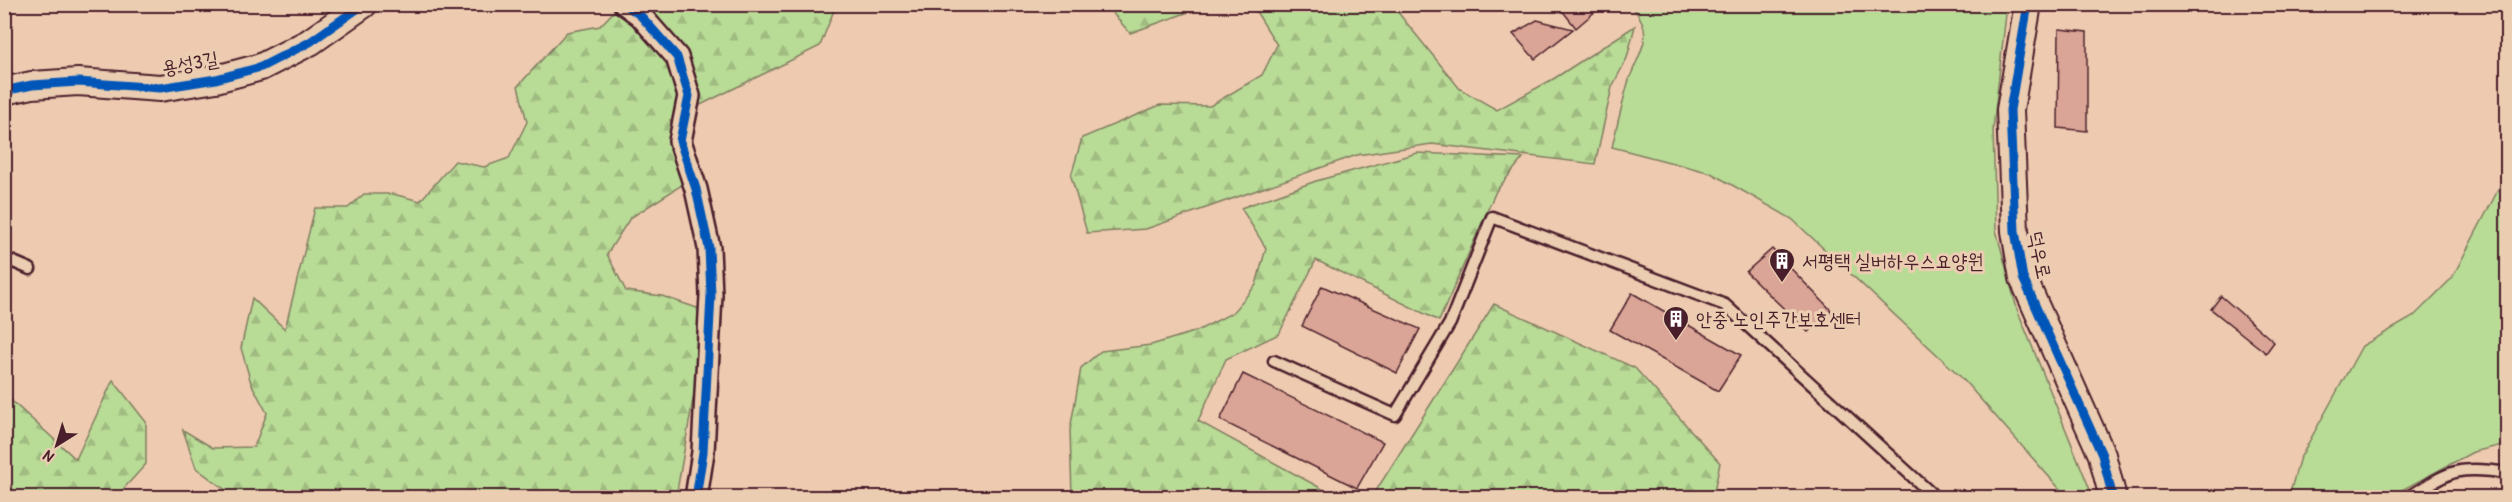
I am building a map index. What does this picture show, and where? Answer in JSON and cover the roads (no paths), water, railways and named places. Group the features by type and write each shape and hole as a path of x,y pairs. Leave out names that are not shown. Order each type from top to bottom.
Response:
{"street":[{"name":"용성3길","path":"4,91 32,85 78,82 160,88 216,78 261,67 300,47 364,4"},
{"path":"625,4 640,15 677,57 689,96 680,141 696,189 709,248 711,295 703,440 696,498"},
{"name":"덕우로","path":"2028,4 2010,110 2015,231 2023,278 2102,455 2113,498"}],"lane":[{"path":"1275,361 1395,415 1450,323 1492,217 1725,305 1936,498"},
{"path":"4,258 30,269"},
{"path":"2407,498 2450,472 2475,468 2508,473"}],"place":[{"name":"서평택 실버하우스요양원","path":"1782,284"},
{"name":"안중 노인주간보호센터","path":"1676,342"}]}
